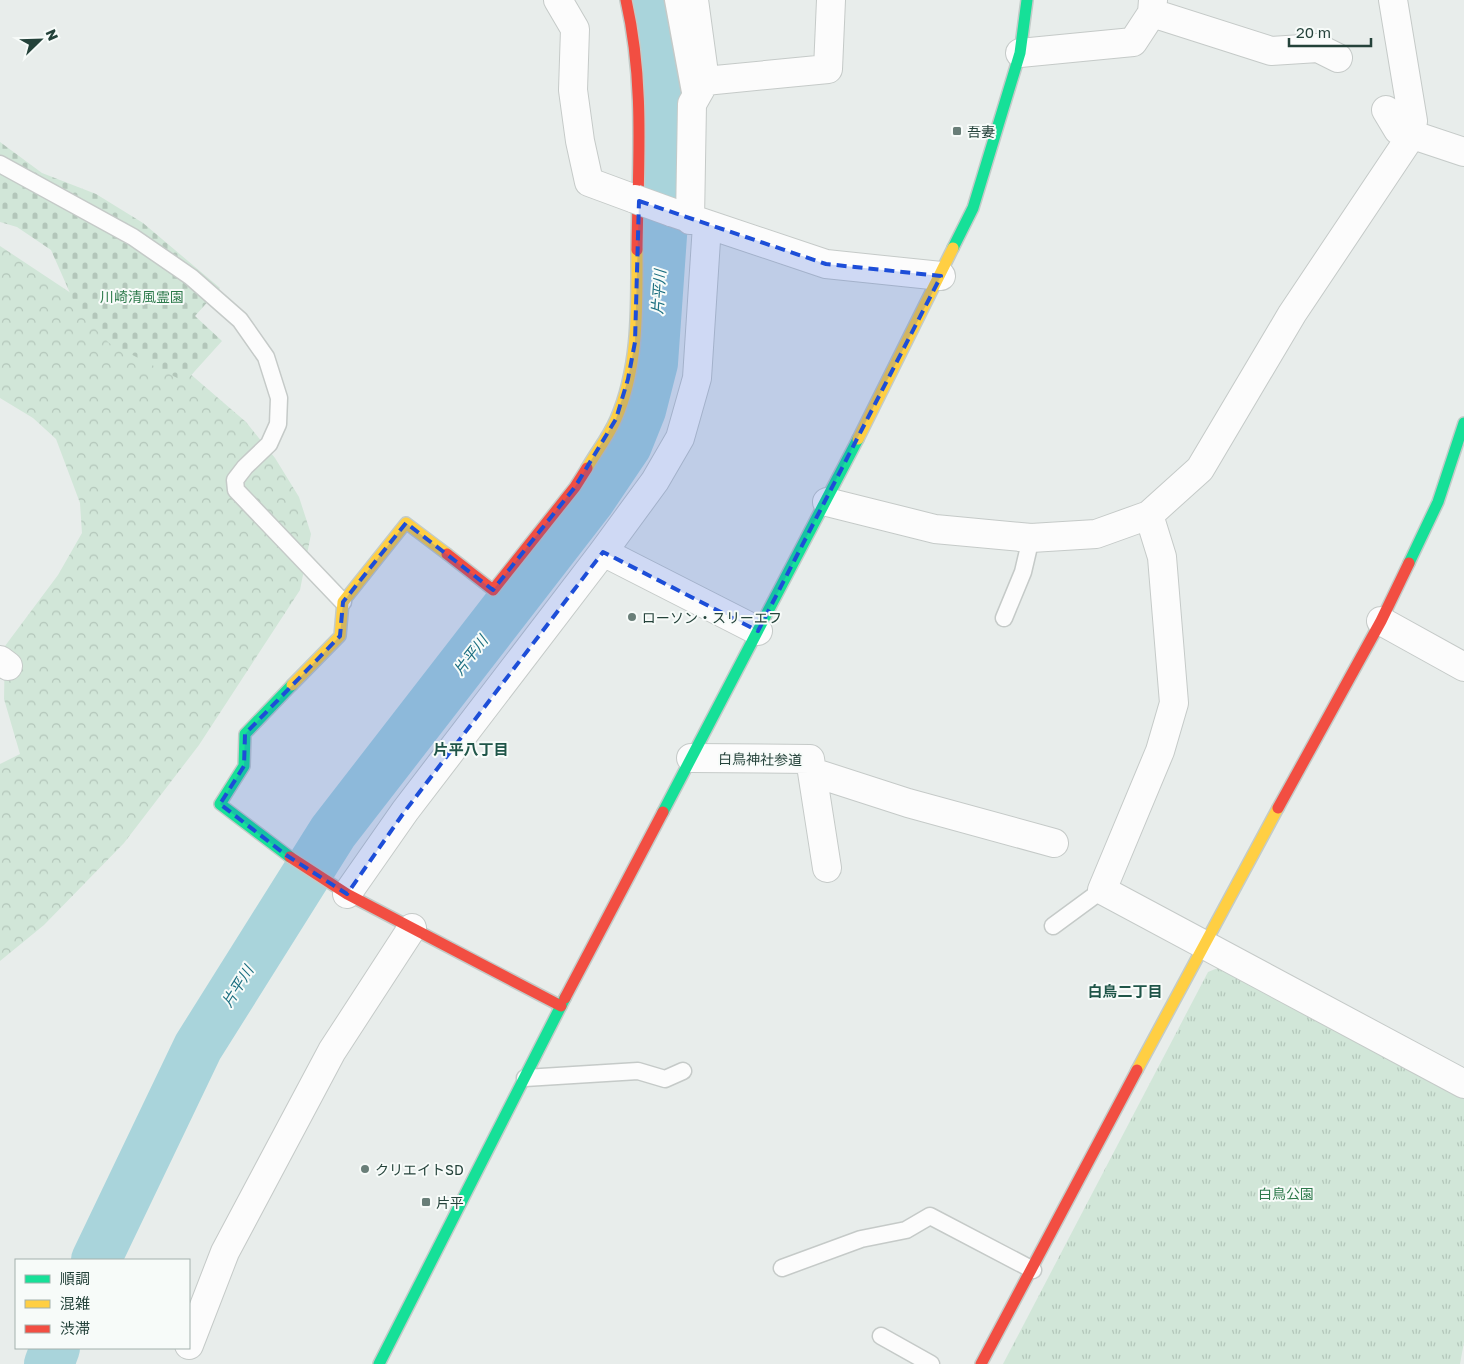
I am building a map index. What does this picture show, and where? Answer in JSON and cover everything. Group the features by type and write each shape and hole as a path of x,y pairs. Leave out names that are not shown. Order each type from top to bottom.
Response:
{"street":[{"path":"558,0 575,29 574,90 580,141 589,182 689,219 826,264 941,276"},
{"path":"561,1006 337,888 286,855 220,804 244,766 245,734 340,636 343,602 376,558 406,523 493,590 576,487 616,419 628,379 635,342 637,277 639,78 635,40 626,0"},
{"path":"337,888 405,811 603,552 655,482 680,438 697,378 689,219 699,93 694,0"},
{"path":"699,93 828,70 831,0"},
{"path":"378,1364 561,1006 827,502 941,276 973,208 1020,53 1027,0"},
{"path":"827,502 935,529 1031,538 1096,534 1149,516 1200,469 1292,314 1411,136 1413,120 1393,0"},
{"path":"1020,53 1133,42 1152,7 1271,51 1318,48 1338,58"},
{"path":"1386,110 1398,130 1411,136 1464,152"},
{"path":"981,1364 1203,946 1380,621 1438,502 1464,423"},
{"path":"1149,516 1162,557 1174,703 1160,751 1102,890 1203,946 1464,1084"},
{"path":"603,552 758,631"},
{"path":"1380,621 1464,668"},
{"name":"白鳥神社参道","path":"691,758 810,759 827,868"},
{"path":"812,772 908,803 1054,843"},
{"path":"190,1341 225,1252 332,1051 412,928"},
{"path":"181,1364 187,1349"}],"lane":[{"path":"673,0 699,93"},
{"path":"0,164 133,237 191,278 240,320 266,358 279,398 278,424 269,444 245,467 236,480 236,490 343,602"},
{"path":"1004,618 1023,572 1031,538"},
{"path":"1053,926 1102,890"},
{"path":"525,1078 638,1071 665,1079 684,1071"},
{"path":"782,1268 861,1239 906,1230 930,1216 1032,1270"},
{"path":"881,1336 931,1364"}],"highlighted area":[{"path":"639,201 826,264 941,276 758,631 603,552 405,811 347,894 286,855 220,804 244,766 245,734 340,636 343,602 406,523 493,590 575,487 616,419 628,379 635,342"}],"green space":[{"name":"川崎清風霊園","path":"0,142 42,173 96,194 143,223 220,288 195,316 222,341 185,382 109,343 78,311 51,250 17,227 0,222"},
{"path":"0,246 181,366 246,422 275,458 299,497 311,534 300,590 199,745 124,843 44,925 0,961 0,764 20,754 4,699 5,646 58,575 82,533 80,503 56,439 33,418 0,398"},
{"name":"白鳥公園","path":"1225,965 1464,1095 1464,1342 1460,1364 1003,1364 1208,972"}],"waterway":[{"name":"片平川","path":"96,1259 198,1047 333,832 590,500 627,445 641,410 653,363 668,151 661,68 647,0"},
{"name":"片平川","path":"49,1364 55,1349"}],"traffic: fast":[{"path":"953,248 973,208 1020,53 1027,0"},
{"path":"1409,563 1438,502 1464,423"},
{"path":"663,812 858,439"},
{"path":"290,857 220,804 244,766 245,734 292,685"},
{"path":"379,1364 565,998"}],"traffic: slow":[{"path":"858,439 953,248"},
{"path":"587,468 616,419 624,399 629,378 635,336 637,250"},
{"path":"292,685 340,636 343,602 406,523 447,554"},
{"path":"1137,1070 1278,808"}],"traffic: jam":[{"path":"626,0 632,31 638,93 637,250"},
{"path":"447,554 493,590 575,487 587,468"},
{"path":"1278,808 1381,621 1409,563"},
{"path":"565,998 663,812"},
{"path":"290,857 347,894 561,1006"},
{"path":"981,1364 1137,1070"}],"place":[{"name":"吾妻","path":"957,131"},
{"name":"ローソン・スリーエフ","path":"632,617"},
{"name":"クリエイトSD","path":"365,1169"},
{"name":"片平","path":"426,1202"}],"district":[{"name":"片平八丁目","path":"471,749"},
{"name":"白鳥二丁目","path":"1125,991"}]}
